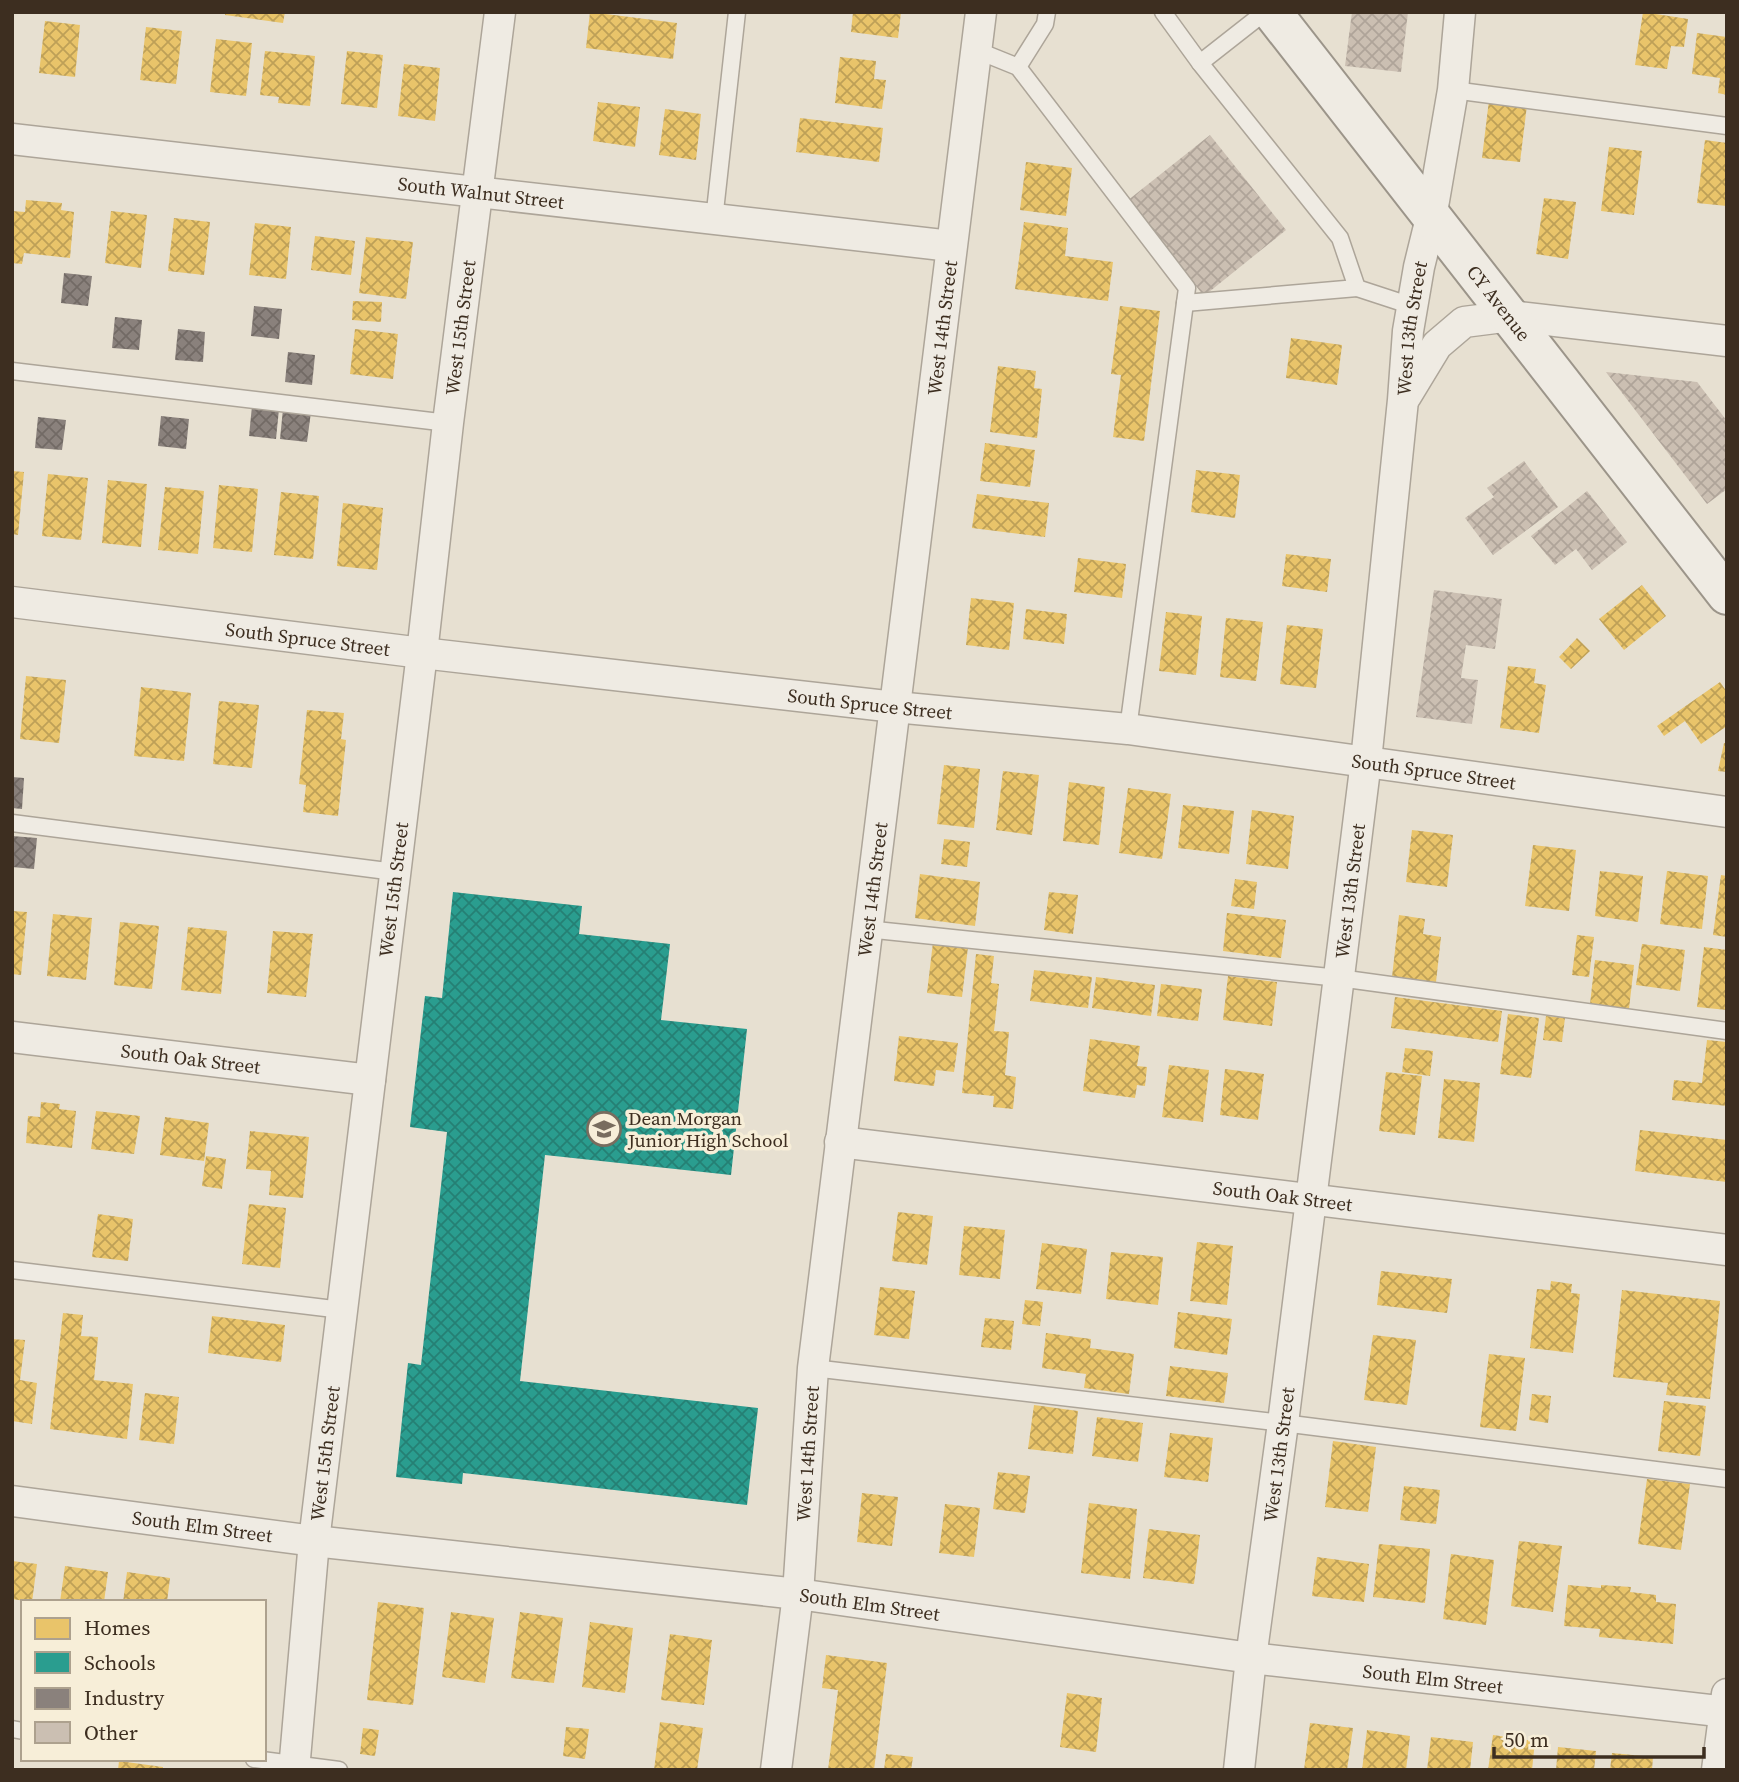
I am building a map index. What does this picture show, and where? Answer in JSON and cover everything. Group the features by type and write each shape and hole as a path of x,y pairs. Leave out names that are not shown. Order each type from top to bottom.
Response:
{"main road":[{"name":"CY Avenue","path":"1272,12 1727,595"}],"street":[{"name":"West 15th Street","path":"295,1767 314,1541 500,12"},
{"name":"West 14th Street","path":"776,1770 798,1594 813,1368 981,12"},
{"name":"West 13th Street","path":"1240,1770 1251,1658 1366,761 1412,306 1431,218 1453,90 1460,12"},
{"name":"South Walnut Street","path":"12,139 951,246"},
{"path":"1403,400 1437,345 1464,322 1511,316 1727,341"},
{"name":"South Spruce Street","path":"12,602 422,653 895,707 1128,729 1727,813"},
{"name":"South Oak Street","path":"12,1037 370,1080"},
{"name":"South Oak Street","path":"840,1142 1727,1250"},
{"name":"South Elm Street","path":"12,1501 314,1541 798,1594 1251,1658 1726,1706"},
{"path":"1717,1770 1726,1706"}],"lane":[{"path":"714,220 737,12"},
{"path":"1018,66 1045,24 1047,12"},
{"path":"1163,12 1200,63 1340,238 1357,288"},
{"path":"1200,63 1265,12"},
{"path":"976,50 1018,66 1187,288 1128,729"},
{"path":"1453,90 1727,125"},
{"path":"1185,303 1357,288 1412,306"},
{"path":"12,371 448,423"},
{"path":"12,823 395,872"},
{"path":"866,929 1339,978 1727,1031"},
{"path":"12,1270 342,1310"},
{"path":"813,1368 1727,1479"},
{"path":"264,1761 295,1767 339,1770"}],"building: Homes":[{"path":"225,12 285,12 283,23 225,15"},
{"path":"590,12 677,23 673,59 586,48"},
{"path":"853,12 901,12 898,38 851,32"},
{"path":"1643,12 1688,19 1684,47 1671,46 1667,69 1635,65"},
{"path":"45,21 80,25 75,77 39,73"},
{"path":"146,27 182,31 176,84 140,80"},
{"path":"1697,33 1727,37 1727,95 1718,93 1720,78 1692,74"},
{"path":"216,39 252,43 246,96 210,92"},
{"path":"265,51 315,56 310,106 278,103 279,97 260,95"},
{"path":"347,51 383,55 377,108 341,104"},
{"path":"840,57 876,61 874,79 886,80 882,109 835,103"},
{"path":"404,64 440,68 435,121 398,116"},
{"path":"1489,100 1527,105 1520,162 1482,158"},
{"path":"598,102 640,107 635,147 593,141"},
{"path":"665,109 701,114 696,160 659,155"},
{"path":"800,118 883,128 879,162 796,152"},
{"path":"1705,140 1727,143 1727,206 1697,203"},
{"path":"1609,147 1642,151 1634,215 1601,211"},
{"path":"1026,162 1072,168 1066,216 1020,210"},
{"path":"1544,198 1576,202 1568,259 1536,254"},
{"path":"26,200 62,203 61,210 74,212 70,258 24,253 22,264 12,263 12,211 25,212"},
{"path":"111,211 147,215 141,268 105,263"},
{"path":"174,218 210,222 204,275 168,271"},
{"path":"1024,222 1068,228 1065,256 1113,262 1108,301 1015,289"},
{"path":"255,223 291,227 286,279 249,275"},
{"path":"315,236 355,241 351,275 311,270"},
{"path":"366,237 413,242 406,299 359,293"},
{"path":"353,301 382,302 381,322 352,320"},
{"path":"1120,306 1160,311 1144,441 1113,437 1121,375 1111,374"},
{"path":"355,329 398,334 393,379 350,374"},
{"path":"1291,338 1342,345 1337,385 1286,378"},
{"path":"998,366 1036,371 1034,388 1042,389 1037,438 990,432"},
{"path":"985,443 1035,450 1030,487 980,481"},
{"path":"1196,470 1240,475 1235,518 1191,512"},
{"path":"12,471 24,472 18,535 12,534"},
{"path":"48,474 88,478 81,540 42,536"},
{"path":"108,480 147,484 141,547 102,543"},
{"path":"219,485 258,489 252,552 213,548"},
{"path":"165,487 204,491 198,554 158,550"},
{"path":"281,492 319,496 313,559 274,555"},
{"path":"977,494 1049,503 1045,537 972,528"},
{"path":"343,503 383,508 377,570 337,566"},
{"path":"1286,554 1331,559 1327,592 1282,586"},
{"path":"1078,558 1126,564 1122,598 1074,592"},
{"path":"1642,585 1666,616 1624,650 1599,619"},
{"path":"971,598 1014,603 1009,650 966,645"},
{"path":"1026,609 1067,614 1064,644 1023,639"},
{"path":"1166,612 1202,616 1196,675 1159,671"},
{"path":"1226,618 1263,622 1256,681 1220,677"},
{"path":"1287,625 1323,629 1316,688 1280,684"},
{"path":"1577,638 1590,651 1571,669 1559,657"},
{"path":"1508,666 1536,669 1534,683 1546,685 1539,733 1500,728"},
{"path":"26,676 66,680 59,743 20,739"},
{"path":"1720,682 1727,692 1727,726 1701,744 1685,721 1664,736 1657,726"},
{"path":"141,687 191,693 184,761 134,756"},
{"path":"219,701 259,705 252,768 213,764"},
{"path":"307,710 344,713 341,739 346,740 338,816 303,812 306,785 299,784"},
{"path":"1724,743 1727,743 1727,772 1718,771"},
{"path":"944,765 980,769 974,828 937,824"},
{"path":"1003,771 1039,775 1032,835 996,830"},
{"path":"1069,782 1105,787 1099,845 1063,841"},
{"path":"1128,788 1171,794 1162,859 1119,853"},
{"path":"1183,805 1234,811 1229,854 1178,848"},
{"path":"1252,810 1294,816 1288,869 1246,864"},
{"path":"1412,830 1453,835 1447,887 1406,882"},
{"path":"944,839 970,842 967,867 941,864"},
{"path":"1533,845 1576,850 1569,911 1525,906"},
{"path":"1600,871 1643,876 1638,922 1595,916"},
{"path":"1667,871 1708,876 1702,929 1660,924"},
{"path":"920,874 980,882 975,926 915,918"},
{"path":"1721,875 1727,876 1727,937 1713,935"},
{"path":"1235,879 1257,882 1254,909 1231,906"},
{"path":"1049,892 1078,895 1073,934 1044,930"},
{"path":"12,911 27,912 21,975 12,974"},
{"path":"1227,913 1286,920 1281,958 1223,951"},
{"path":"53,914 92,918 86,980 47,976"},
{"path":"1399,915 1425,919 1423,934 1441,937 1436,982 1392,977"},
{"path":"120,922 159,926 152,989 114,985"},
{"path":"188,927 227,931 221,994 181,990"},
{"path":"273,931 313,934 306,997 267,993"},
{"path":"1577,935 1594,937 1589,977 1572,975"},
{"path":"933,942 968,947 962,997 927,993"},
{"path":"1642,944 1685,950 1680,991 1636,985"},
{"path":"1704,947 1727,950 1727,1010 1697,1007"},
{"path":"976,954 994,956 991,983 999,984 994,1031 1009,1032 1005,1075 1016,1077 1013,1109 993,1107 994,1096 962,1093"},
{"path":"1595,960 1634,965 1629,1009 1590,1004"},
{"path":"1034,970 1092,977 1088,1008 1030,1001"},
{"path":"1228,976 1277,982 1272,1026 1223,1020"},
{"path":"1096,977 1155,985 1151,1016 1092,1008"},
{"path":"1161,984 1202,989 1198,1021 1157,1016"},
{"path":"1395,997 1502,1011 1498,1042 1391,1028"},
{"path":"1508,1014 1539,1018 1531,1078 1500,1074"},
{"path":"1546,1016 1565,1018 1562,1042 1543,1040"},
{"path":"899,1036 958,1043 954,1072 936,1070 934,1086 894,1081"},
{"path":"1090,1039 1140,1046 1137,1066 1147,1067 1145,1086 1137,1085 1135,1098 1083,1091"},
{"path":"1707,1040 1727,1042 1727,1106 1672,1100 1674,1080 1702,1083"},
{"path":"1405,1048 1433,1051 1430,1076 1402,1072"},
{"path":"1169,1065 1209,1070 1203,1122 1162,1117"},
{"path":"1225,1069 1264,1074 1258,1120 1220,1115"},
{"path":"1386,1072 1422,1076 1415,1135 1379,1131"},
{"path":"1444,1079 1480,1083 1474,1142 1438,1138"},
{"path":"41,1102 60,1104 59,1109 76,1111 72,1148 26,1143 28,1116 40,1117"},
{"path":"96,1111 140,1116 134,1154 91,1149"},
{"path":"165,1117 209,1123 204,1161 160,1155"},
{"path":"1640,1130 1727,1140 1727,1182 1635,1171"},
{"path":"250,1131 309,1137 303,1198 269,1195 271,1171 246,1169"},
{"path":"206,1156 226,1159 222,1189 202,1186"},
{"path":"249,1204 286,1208 280,1268 242,1264"},
{"path":"898,1212 933,1216 927,1265 892,1261"},
{"path":"98,1214 133,1219 128,1261 92,1257"},
{"path":"964,1226 1005,1230 1000,1279 959,1275"},
{"path":"1197,1242 1233,1246 1227,1305 1190,1301"},
{"path":"1042,1243 1087,1249 1081,1294 1036,1289"},
{"path":"1111,1252 1163,1257 1158,1305 1106,1299"},
{"path":"1381,1271 1452,1279 1447,1313 1377,1305"},
{"path":"1551,1281 1572,1284 1571,1293 1580,1294 1573,1353 1530,1348 1537,1289 1550,1290"},
{"path":"880,1287 915,1291 909,1339 874,1335"},
{"path":"1622,1290 1720,1301 1710,1399 1666,1395 1668,1383 1613,1377"},
{"path":"1025,1300 1043,1302 1040,1326 1022,1324"},
{"path":"1178,1312 1232,1319 1227,1355 1174,1348"},
{"path":"63,1313 83,1315 81,1336 98,1337 94,1380 133,1384 127,1439 50,1429"},
{"path":"212,1316 285,1325 281,1362 208,1353"},
{"path":"985,1318 1014,1321 1011,1350 981,1347"},
{"path":"1046,1333 1091,1339 1090,1348 1134,1354 1129,1394 1084,1388 1086,1374 1042,1368"},
{"path":"1373,1335 1416,1340 1407,1405 1364,1400"},
{"path":"12,1339 25,1340 20,1380 37,1383 32,1424 12,1421"},
{"path":"1489,1354 1525,1358 1516,1431 1480,1427"},
{"path":"1170,1366 1228,1373 1224,1403 1166,1396"},
{"path":"145,1393 179,1397 174,1444 139,1440"},
{"path":"1532,1394 1551,1396 1548,1423 1529,1420"},
{"path":"1664,1401 1706,1406 1700,1456 1658,1451"},
{"path":"1034,1405 1078,1411 1073,1454 1028,1449"},
{"path":"1097,1417 1143,1423 1138,1462 1092,1456"},
{"path":"1170,1433 1213,1438 1208,1482 1164,1477"},
{"path":"1333,1441 1376,1447 1368,1512 1325,1507"},
{"path":"998,1472 1030,1476 1025,1513 993,1509"},
{"path":"1647,1479 1690,1484 1681,1550 1638,1544"},
{"path":"1404,1486 1440,1490 1436,1524 1400,1520"},
{"path":"862,1493 898,1497 892,1546 857,1542"},
{"path":"1089,1503 1137,1509 1130,1579 1081,1573"},
{"path":"945,1504 980,1508 974,1557 939,1553"},
{"path":"1149,1529 1200,1535 1194,1584 1143,1578"},
{"path":"1519,1541 1562,1546 1553,1612 1511,1606"},
{"path":"1379,1544 1430,1549 1425,1603 1373,1597"},
{"path":"1451,1554 1494,1560 1486,1625 1443,1619"},
{"path":"1317,1557 1369,1564 1364,1602 1312,1596"},
{"path":"12,1561 37,1564 32,1600 12,1599"},
{"path":"65,1566 108,1572 104,1600 60,1600"},
{"path":"127,1572 170,1578 167,1600 123,1600"},
{"path":"1568,1585 1631,1587 1630,1592 1656,1595 1656,1602 1676,1604 1673,1644 1599,1637 1600,1629 1564,1626"},
{"path":"378,1602 424,1608 413,1705 367,1700"},
{"path":"451,1612 494,1618 485,1683 442,1677"},
{"path":"520,1612 563,1618 554,1683 511,1678"},
{"path":"590,1622 633,1628 625,1693 582,1687"},
{"path":"670,1634 712,1640 704,1705 661,1700"},
{"path":"826,1655 887,1663 874,1770 828,1770 838,1690 822,1688"},
{"path":"1067,1693 1102,1698 1096,1752 1060,1747"},
{"path":"660,1722 703,1728 697,1770 654,1770"},
{"path":"1310,1723 1353,1728 1347,1770 1304,1770"},
{"path":"566,1727 589,1729 585,1759 563,1756"},
{"path":"363,1728 379,1730 375,1756 360,1754"},
{"path":"1367,1730 1410,1736 1406,1770 1362,1770"},
{"path":"1493,1735 1535,1741 1532,1770 1488,1770"},
{"path":"1431,1737 1473,1742 1470,1770 1427,1770"},
{"path":"1558,1747 1596,1751 1594,1770 1556,1770"},
{"path":"1612,1753 1653,1757 1652,1770 1610,1770"},
{"path":"886,1754 913,1757 911,1770 884,1770"},
{"path":"119,1761 163,1767 163,1770 118,1770"}],"building: Schools":[{"path":"453,892 582,906 579,934 670,944 661,1020 747,1029 731,1175 545,1155 520,1381 758,1408 747,1505 463,1473 462,1484 396,1477 408,1363 421,1365 447,1132 410,1127 425,996 442,998"}],"building: Industry":[{"path":"64,273 92,276 88,306 61,303"},
{"path":"254,306 282,309 279,339 251,336"},
{"path":"115,317 142,320 139,350 112,348"},
{"path":"178,329 205,332 203,362 175,360"},
{"path":"288,352 315,355 312,385 285,382"},
{"path":"252,406 279,409 276,439 249,436"},
{"path":"283,409 311,412 307,442 280,439"},
{"path":"161,416 189,419 186,449 158,446"},
{"path":"38,417 66,420 62,450 35,448"},
{"path":"12,777 24,778 22,809 12,808"},
{"path":"12,836 37,838 34,869 12,867"}],"building: Other":[{"path":"1352,12 1408,12 1401,72 1345,66"},
{"path":"1210,135 1286,230 1204,296 1127,201"},
{"path":"1606,372 1697,382 1727,421 1727,489 1707,504"},
{"path":"1524,461 1558,507 1493,555 1465,518 1494,497 1487,488"},
{"path":"1587,491 1627,542 1592,570 1576,549 1555,565 1531,536"},
{"path":"1434,590 1502,599 1495,649 1466,645 1461,678 1478,680 1472,724 1416,717"}],"place":[{"name":"Dean Morgan Junior High School","path":"604,1129"}]}
